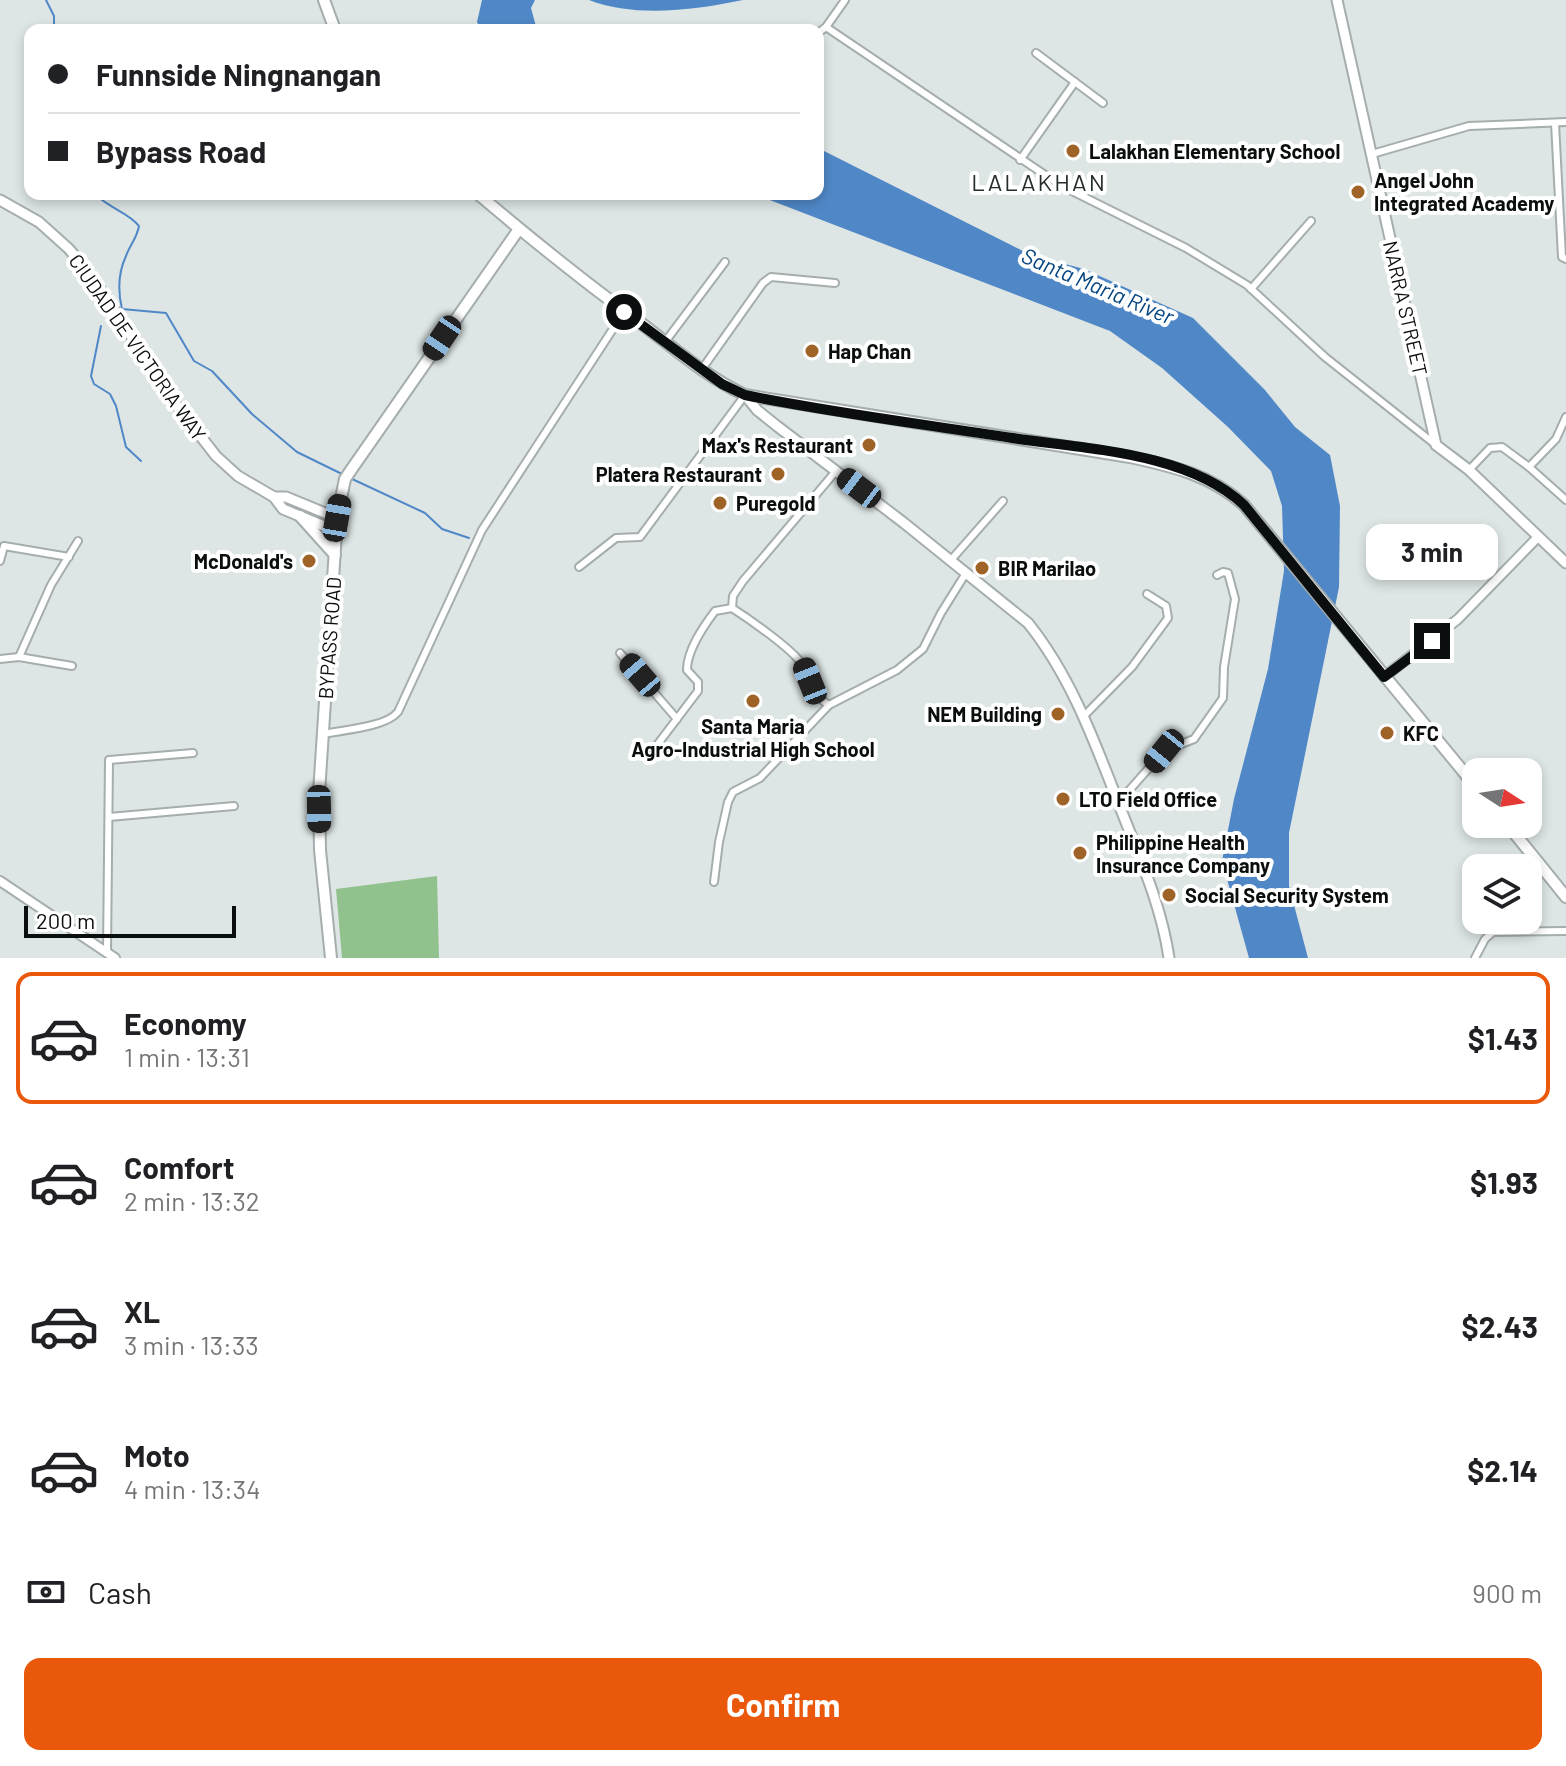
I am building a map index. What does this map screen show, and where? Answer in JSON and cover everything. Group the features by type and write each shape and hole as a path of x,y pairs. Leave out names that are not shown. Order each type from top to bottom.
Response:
{"main road":[{"path":"324,0 333,24"},
{"name":"NARRA STREET","path":"1337,0 1436,445"},
{"name":"CIUDAD DE VICTORIA WAY","path":"0,200 39,222 69,249 93,278 177,406 216,456 238,476 274,497 283,509 336,531"},
{"path":"485,200 624,312 722,384 745,395 1095,450 1170,465 1227,489 1462,770"},
{"name":"BYPASS ROAD","path":"331,958 320,850 319,793 337,518 348,474 519,229"},
{"path":"745,395 757,410 1028,623 1061,669 1083,717 1162,918 1169,958"},
{"path":"1436,445 1469,470 1566,563"},
{"name":"CIUDAD DE VICTORIA WAY","path":"274,497 286,497 337,518"},
{"path":"300,516 335,555"},
{"path":"1518,838 1566,897"}],"street":[{"path":"845,0 826,27 1060,185 1186,248 1251,289 1325,357 1436,445"},
{"path":"1036,53 1103,103"},
{"path":"1020,160 1075,82"},
{"path":"1372,154 1469,126 1566,122"},
{"path":"1555,123 1562,257 1566,259"},
{"path":"1251,289 1311,221"},
{"path":"665,342 725,262"},
{"path":"702,369 763,283 771,277 835,283"},
{"path":"322,734 393,719 482,530 624,312"},
{"path":"579,567 616,538 640,537 745,395"},
{"path":"1529,467 1556,439 1566,417"},
{"path":"1556,439 1566,443"},
{"path":"1469,470 1490,448 1502,447 1566,500"},
{"path":"732,608 733,596 743,581 836,471"},
{"path":"951,560 1003,501"},
{"path":"1384,677 1458,619 1538,537"},
{"path":"19,657 51,585 78,541"},
{"path":"0,561 4,546 69,557"},
{"path":"714,882 719,842 733,792 760,778 829,705 897,670 923,649 966,573"},
{"path":"1118,803 1164,751 1194,739 1223,698 1224,667 1235,599 1228,573 1217,575"},
{"path":"1083,717 1132,667 1168,618 1166,606 1147,594"},
{"path":"654,749 699,687 687,670 687,663 715,611 732,608 800,661 817,698 829,705"},
{"path":"620,653 677,719"},
{"path":"0,659 19,657 72,666"},
{"path":"111,955 109,760 193,753"},
{"path":"109,817 234,806"},
{"path":"0,881 111,955"},
{"path":"1475,958 1485,939 1493,932 1566,931"}],"green space":[{"path":"437,876 439,958 342,958 336,889"}],"water":[{"path":"482,0 535,0 531,8 535,24 477,22"},
{"path":"589,0 743,0 705,7 645,11 607,6"},
{"name":"Santa Maria River","path":"824,151 1031,255 1084,269 1193,318 1265,390 1295,427 1330,455 1340,506 1339,587 1289,833 1289,886 1308,958 1249,958 1222,861 1234,799 1268,669 1284,571 1282,506 1271,471 1228,427 1162,368 1110,331 770,200 824,200"}],"waterway":[{"path":"46,0 54,16 54,24"},
{"path":"103,200 139,226 121,269 119,289 122,309 166,313 194,361 212,371 252,414 297,452 344,475"},
{"path":"101,326 91,376 94,384 110,394 126,447 141,461"},
{"path":"350,478 425,513 442,529 469,538"}],"place":[{"name":"Lalakhan Elementary School","path":"1073,151"},
{"name":"Angel John Integrated Academy","path":"1358,192"},
{"name":"Hap Chan","path":"812,351"},
{"name":"Max's Restaurant","path":"869,445"},
{"name":"Platera Restaurant","path":"778,474"},
{"name":"Puregold","path":"720,503"},
{"name":"McDonald's","path":"309,561"},
{"name":"BIR Marilao","path":"982,568"},
{"name":"Santa Maria Agro-Industrial High School","path":"753,701"},
{"name":"NEM Building","path":"1058,714"},
{"name":"KFC","path":"1387,733"},
{"name":"LTO Field Office","path":"1063,799"},
{"name":"Philippine Health Insurance Company","path":"1080,853"},
{"name":"Social Security System","path":"1169,895"}],"district":[{"name":"LALAKHAN","path":"1039,181"}],"route":[{"path":"624,312 722,384 745,395 1095,450 1170,465 1198,475 1227,489 1244,505 1384,677 1432,641"}]}
